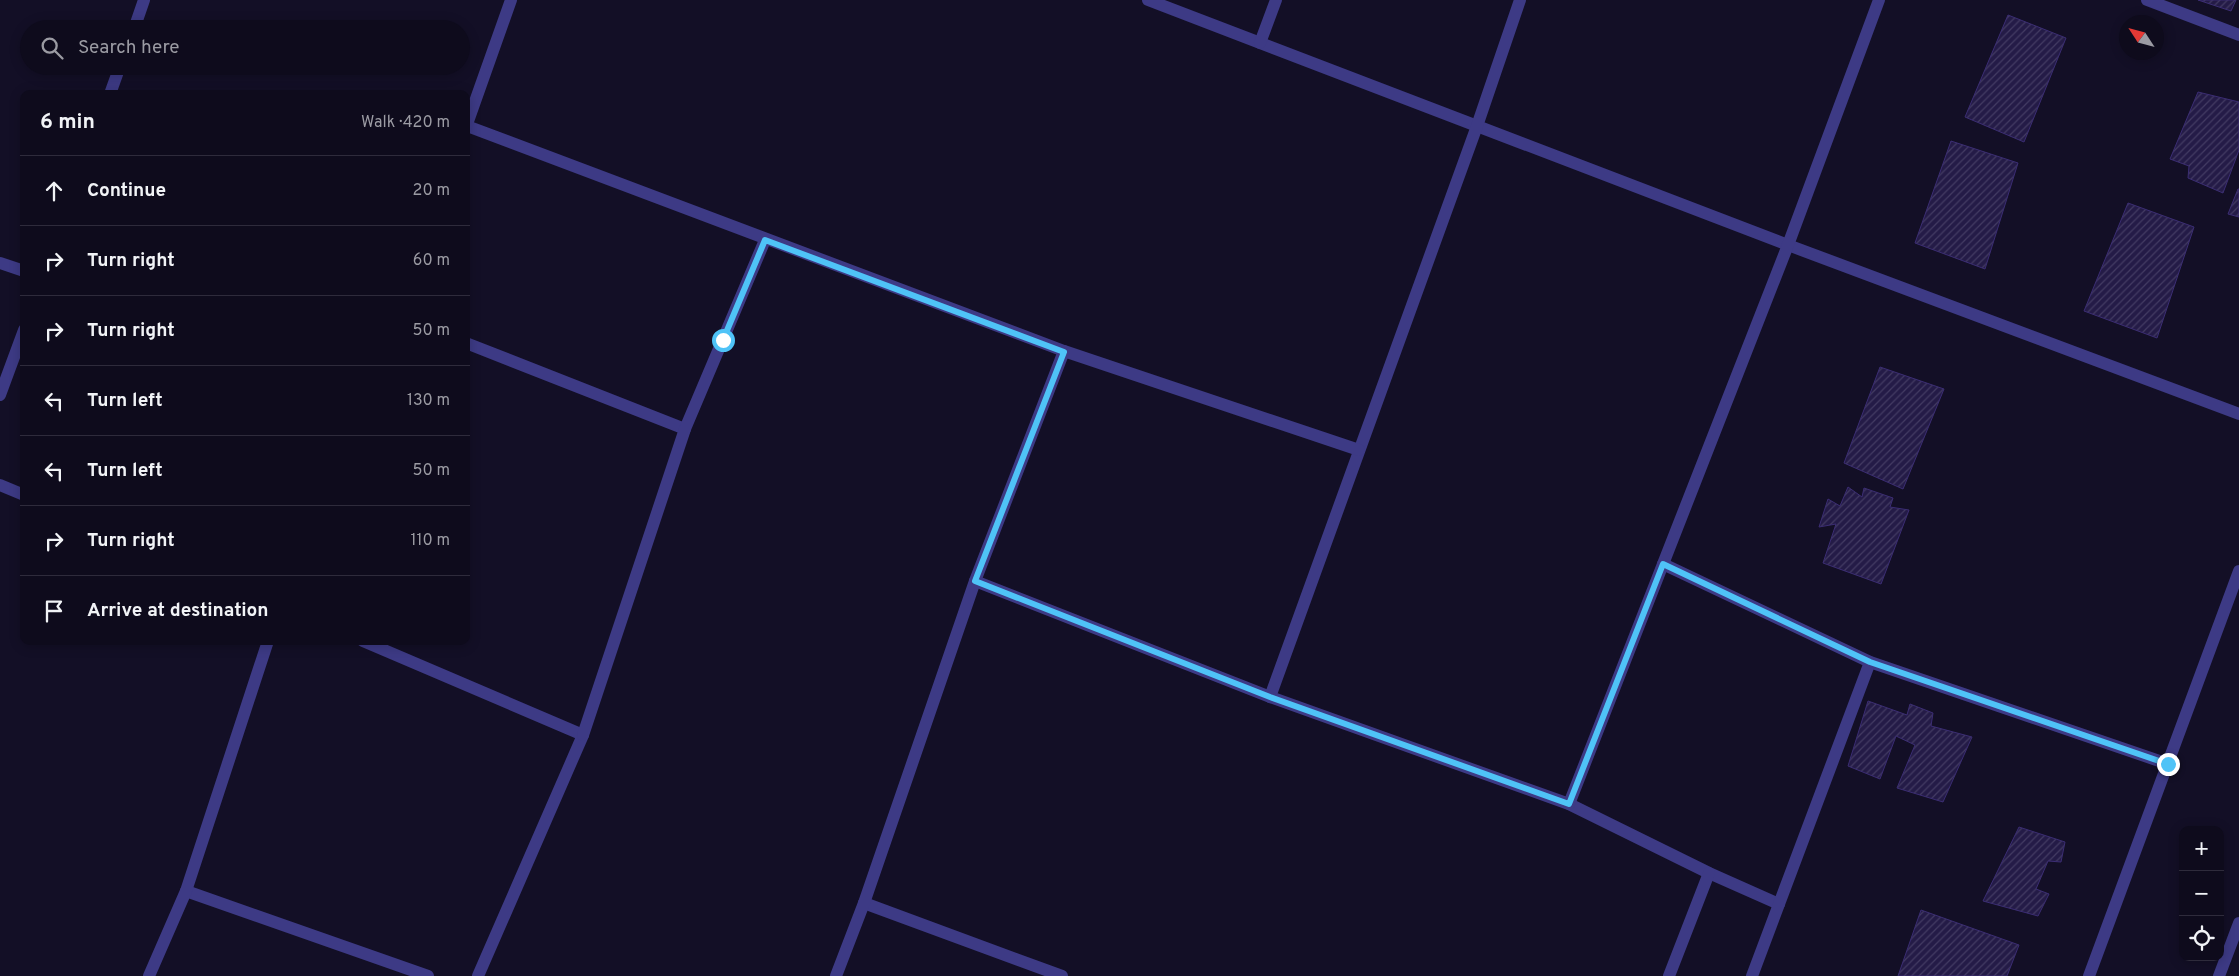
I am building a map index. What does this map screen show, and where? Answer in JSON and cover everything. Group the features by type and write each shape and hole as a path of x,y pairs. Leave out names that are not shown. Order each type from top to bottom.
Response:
{"street":[{"path":"137,20 144,0"},
{"path":"470,116 511,0"},
{"path":"1148,0 1788,245 2239,414"},
{"path":"1260,43 1276,0"},
{"path":"1270,697 1477,126 1520,0"},
{"path":"1569,804 1788,245 1879,0"},
{"path":"2147,0 2239,35"},
{"path":"111,90 117,75"},
{"path":"470,129 1064,352 1360,450"},
{"path":"478,976 582,735 685,429 765,240"},
{"path":"0,263 20,270"},
{"path":"0,395 20,341"},
{"path":"470,345 685,429"},
{"path":"836,976 864,903 975,581 1064,352"},
{"path":"0,485 20,494"},
{"path":"1663,564 1870,662 2168,764"},
{"path":"2089,976 2239,571"},
{"path":"975,581 1270,697 1569,804 1709,873 1779,904"},
{"path":"148,976 186,891 267,645"},
{"path":"372,645 582,735"},
{"path":"1752,976 1870,662"},
{"path":"1669,976 1709,873"},
{"path":"186,891 428,976"},
{"path":"864,903 1062,976"},
{"path":"2219,976 2239,923"}],"building":[{"path":"2198,0 2236,0 2231,11"},
{"path":"2008,15 2066,38 2024,142 1965,117"},
{"path":"2198,92 2239,102 2239,150 2223,193 2188,178 2189,166 2170,159"},
{"path":"1951,141 2018,163 1985,269 1915,243"},
{"path":"2239,189 2239,217 2228,214"},
{"path":"2128,203 2194,227 2157,338 2084,311"},
{"path":"1880,367 1944,389 1903,489 1844,463"},
{"path":"1848,487 1862,497 1864,488 1893,498 1890,507 1909,510 1881,584 1823,563 1836,524 1819,527 1828,499 1840,506"},
{"path":"1868,701 1907,715 1910,704 1933,713 1931,726 1972,737 1943,802 1897,788 1915,745 1896,736 1880,779 1848,766"},
{"path":"2019,827 2065,842 2061,862 2048,861 2036,889 2049,894 2038,916 1983,901"},
{"path":"1921,910 2019,945 2007,976 1898,976"}],"route":[{"path":"723,340 765,240 1064,352 975,581 1270,697 1569,804 1663,564 1870,662 2168,764"}]}
